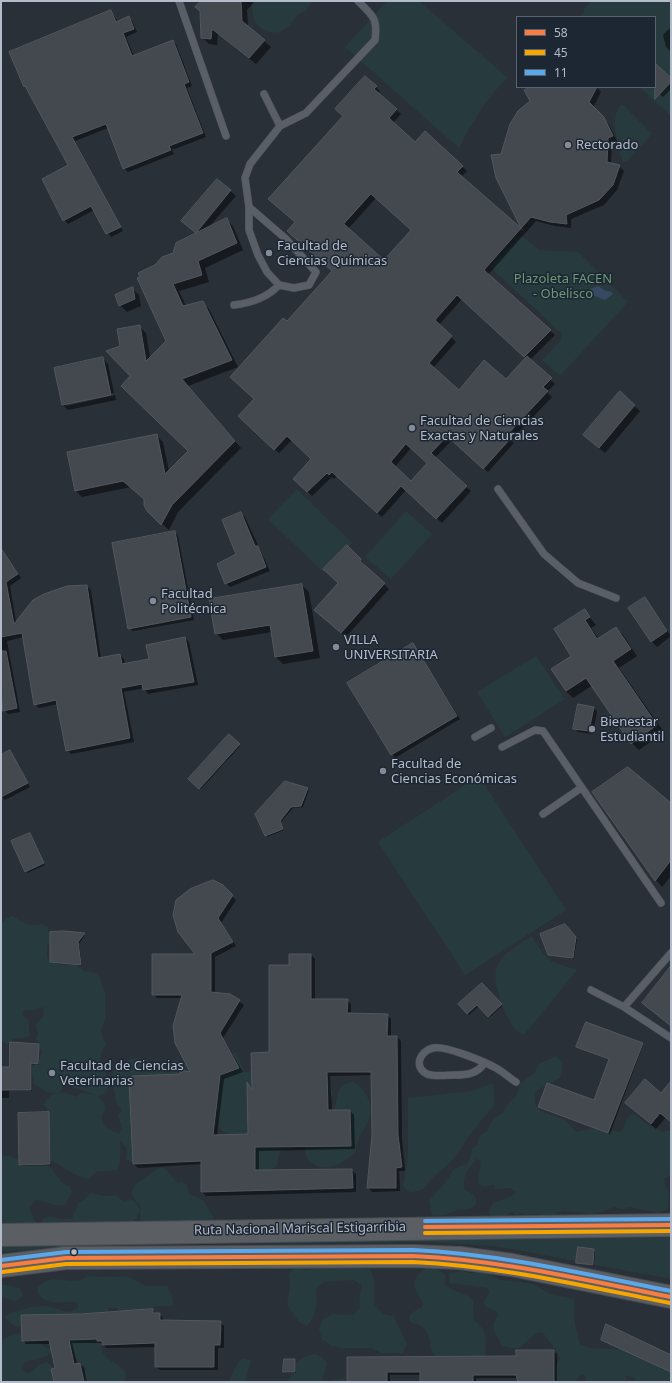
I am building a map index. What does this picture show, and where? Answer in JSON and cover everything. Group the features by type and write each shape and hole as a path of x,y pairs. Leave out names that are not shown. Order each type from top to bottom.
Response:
{"highway":[{"name":"Ruta Nacional Mariscal Estigarribia","path":"1,1235 671,1225"},
{"name":"Ruta Nacional Mariscal Estigarribia","path":"1,1266 66,1258 413,1256 460,1258 512,1265 671,1296"}],"lane":[{"path":"179,1 226,136"},
{"path":"250,207 286,239 316,272 308,285 294,288 279,285 267,272 258,255 249,230 250,207 245,178 250,164 280,126 306,113 376,40 377,27 372,14 358,1"},
{"path":"264,94 280,126"},
{"path":"234,305 247,304 270,294 279,285"},
{"path":"498,489 544,554 578,582 616,598"},
{"path":"475,737 491,728"},
{"path":"502,747 535,730 543,731 661,903"},
{"path":"543,814 581,788"},
{"path":"624,1007 671,953"},
{"path":"591,990 624,1007 671,1038"},
{"path":"484,1063 482,1068 472,1073 456,1075 428,1075 418,1064 420,1056 433,1048 447,1049 484,1063 496,1068 516,1082"}],"green space":[{"path":"252,1 312,1 307,10 298,15 288,27 278,33 265,30 257,24 254,19"},
{"path":"387,1 419,1 508,78 486,102 474,120 459,148 345,47"},
{"path":"591,1 671,1 671,116 640,88 656,88 656,16 581,16 584,13 584,9"},
{"path":"621,105 623,105 652,134 626,162 622,161 615,125 617,111"},
{"name":"Plazoleta FACEN - Obelisco","path":"521,235 539,250 578,252 628,302 560,376 542,360 560,341 562,334 490,267"},
{"path":"297,489 352,543 323,572 268,519"},
{"path":"406,511 432,534 391,579 365,557"},
{"path":"536,656 565,699 505,737 477,692"},
{"path":"479,776 566,910 465,975 378,842"},
{"path":"12,916 33,926 41,924 48,927 50,940 47,947 47,957 50,961 60,965 76,965 84,971 96,973 100,978 105,993 105,1020 101,1029 103,1039 106,1043 101,1053 100,1063 109,1082 107,1092 98,1096 104,1102 105,1108 101,1117 105,1127 119,1134 122,1126 118,1116 121,1112 120,1107 116,1102 112,1078 115,1069 122,1063 131,1059 140,1058 161,1065 176,1060 186,1064 192,1070 187,1074 145,1159 146,1165 141,1166 126,1160 127,1149 120,1140 120,1159 117,1170 96,1172 88,1179 73,1173 47,1158 47,1109 44,1105 49,1097 58,1093 47,1092 34,1084 33,1074 28,1072 30,1067 39,1062 42,1051 36,1039 38,1034 36,1025 43,1016 44,1007 34,1010 24,1010 22,1014 29,1021 29,1036 24,1038 13,1038 11,1042 6,1044 1,1040 1,923","holes":["67,1078 73,1087 96,1095 81,1093 77,1097 58,1093 62,1089 63,1079"]},
{"path":"532,936 542,952 550,960 577,970 524,1035 516,1030 508,1017 497,989 495,972 500,961 508,952"},
{"path":"220,1052 236,1053 244,1072 249,1072 254,1063 327,1074 333,1094 331,1098 316,1112 300,1146 281,1151 277,1164 273,1169 266,1171 252,1170 235,1135 226,1133 218,1125 218,1112 213,1103"},
{"path":"556,1056 562,1063 560,1078 536,1091 536,1105 543,1112 565,1120 576,1132 595,1128 621,1132 630,1115 636,1115 645,1123 662,1132 671,1130 671,1175 664,1178 669,1193 668,1209 658,1213 629,1207 623,1209 614,1207 595,1214 563,1211 551,1216 533,1214 527,1216 521,1213 516,1215 512,1212 500,1219 491,1216 489,1212 493,1203 512,1196 517,1192 510,1188 495,1189 494,1185 483,1187 478,1183 481,1161 476,1159 466,1173 464,1185 465,1190 476,1197 476,1205 470,1209 457,1210 445,1215 432,1216 429,1201 445,1183 454,1169 467,1163 470,1159 472,1149 478,1144 479,1137 487,1131 493,1119 502,1113 510,1101 516,1097 520,1084 534,1073 539,1064"},
{"path":"351,1082 360,1086 366,1094 370,1104 368,1121 358,1140 355,1152 350,1157 332,1167 319,1167 307,1159 305,1149 325,1115 334,1109 339,1089 345,1084"},
{"path":"493,1083 495,1102 493,1107 477,1125 454,1158 430,1180 424,1189 410,1193 403,1186 408,1158 408,1098 472,1091"},
{"path":"4,1156 10,1156 22,1161 44,1163 52,1169 61,1182 70,1187 72,1192 65,1205 54,1205 35,1200 29,1209 38,1227 43,1224 43,1219 50,1216 61,1219 72,1219 78,1203 83,1201 90,1193 106,1196 118,1196 123,1202 132,1200 136,1203 140,1211 134,1222 135,1227 157,1243 671,1237 671,1279 495,1246 423,1242 112,1245 112,1248 88,1246 83,1250 76,1248 75,1246 1,1252 1,1247 6,1247 1,1245 1,1158"},
{"path":"160,1167 165,1169 178,1183 181,1181 187,1185 189,1195 196,1196 202,1200 213,1217 214,1222 184,1226 176,1220 167,1223 148,1224 140,1220 141,1207 131,1194 135,1185"},
{"path":"322,1258 334,1264 345,1266 369,1266 372,1271 375,1286 375,1306 383,1314 393,1316 395,1319 407,1344 402,1353 381,1353 372,1348 341,1348 331,1346 322,1339 319,1329 323,1319 333,1314 354,1315 360,1307 359,1297 362,1286 354,1280 324,1282 316,1288 315,1313 313,1317 307,1326 299,1322 287,1305 290,1285 289,1274 296,1265 305,1270 311,1269"},
{"path":"433,1265 445,1275 445,1285 473,1300 474,1320 482,1328 486,1337 485,1357 435,1359 427,1332 419,1325 412,1323 409,1319 410,1314 423,1306 415,1288 415,1280 423,1270"},
{"path":"461,1271 471,1273 482,1272 501,1280 533,1284 553,1295 574,1299 575,1324 580,1345 591,1348 633,1350 671,1359 671,1382 637,1382 635,1379 626,1375 625,1382 586,1382 586,1376 582,1374 575,1382 544,1382 560,1359 549,1341 542,1332 537,1333 517,1349 503,1346 495,1333 493,1325 498,1315 496,1311 486,1307 483,1303 489,1293 487,1288 450,1283 450,1273"},
{"path":"90,1276 127,1276 146,1286 167,1286 172,1296 173,1304 171,1306 155,1306 145,1311 122,1313 117,1308 109,1308 104,1318 24,1327 13,1324 5,1316 23,1309 37,1306 47,1306 65,1311 74,1310 78,1308 78,1304 75,1302 48,1301 39,1295 37,1289 45,1281 54,1279 77,1281"},
{"path":"1,1284 20,1288 23,1295 18,1300 10,1300 1,1296"},
{"path":"17,1333 34,1337 45,1347 52,1350 47,1356 25,1362 22,1370 29,1374 40,1364 47,1362 55,1369 55,1377 50,1382 1,1382 1,1340"},
{"path":"93,1337 100,1341 102,1351 105,1356 124,1371 126,1374 124,1382 77,1382 86,1369 63,1348 65,1338 72,1341"},
{"path":"315,1354 322,1357 327,1363 322,1380 330,1381 344,1378 348,1382 286,1382 290,1378 297,1362 306,1356"},
{"path":"244,1358 251,1361 245,1382 229,1382 238,1362"}],"water":[{"path":"598,286 606,291 612,292 613,294 605,300 592,295 590,289"}],"building":[{"path":"201,1 241,1 242,21 265,40 249,58 212,29 211,39 201,38 200,11 195,7"},
{"path":"111,10 116,22 129,16 134,29 123,33 132,56 173,40 189,82 184,84 203,133 169,146 171,150 123,169 106,124 72,137 121,227 106,234 91,206 63,221 42,179 68,165 25,86 24,87 9,52"},
{"path":"656,64 671,78 671,82 655,99"},
{"path":"365,76 377,86 374,89 397,109 389,118 415,142 425,131 463,166 457,172 521,228 496,178 491,155 501,154 510,124 518,111 530,101 524,90 528,88 596,88 589,102 604,117 613,136 608,138 607,162 620,165 613,185 599,200 566,215 567,224 550,222 531,217 484,270 551,330 524,357 457,295 435,320 452,336 429,363 459,390 484,360 506,379 527,356 552,378 543,387 548,391 507,435 511,438 483,469 447,436 431,453 467,486 436,519 401,486 377,513 332,472 329,475 327,473 307,492 293,479 311,459 287,436 274,450 238,416 254,399 230,377 283,318 287,321 332,271 287,231 295,222 268,199 343,116 335,109","holes":["371,194 411,230 384,260 344,224","406,444 427,463 411,481 391,462"]},
{"path":"217,179 231,190 196,233 181,221"},
{"path":"227,218 237,243 198,261 202,275 173,284 183,306 203,301 232,360 182,379 235,441 172,505 161,525 147,511 144,505 144,499 123,481 75,491 67,452 157,434 165,474 188,451 121,386 130,376 106,351 120,346 117,329 140,325 146,361 166,341 137,278 140,277 138,273 155,265 162,257 173,253 176,243"},
{"path":"133,287 135,299 119,306 115,295"},
{"path":"103,357 111,395 62,405 54,368"},
{"path":"620,391 635,405 599,448 583,435"},
{"path":"241,512 255,546 258,546 266,567 225,584 217,564 236,554 222,520"},
{"path":"175,531 191,617 128,629 112,543"},
{"path":"347,545 361,559 360,561 385,583 341,633 314,610 338,583 323,569"},
{"path":"1,548 18,574 6,582 14,624 33,600 44,594 67,586 87,585 98,658 120,654 122,664 149,659 146,645 185,637 194,682 143,690 142,684 121,688 130,738 66,751 56,700 34,705 22,633 1,637"},
{"path":"302,584 313,651 275,657 270,625 215,634 209,599"},
{"path":"645,597 667,631 651,642 628,608"},
{"path":"585,609 590,617 585,620 597,639 616,627 631,649 613,661 657,725 631,744 586,678 566,691 551,669 571,656 554,629"},
{"path":"413,643 457,716 391,755 347,683"},
{"path":"1,651 6,651 17,708 3,711"},
{"path":"578,704 594,707 589,731 573,729"},
{"path":"229,734 240,744 199,789 188,779"},
{"path":"10,750 28,783 1,797 1,755"},
{"path":"628,767 671,803 671,860 655,881 592,792"},
{"path":"285,781 308,788 301,806 291,807 280,821 283,829 265,836 255,814"},
{"path":"30,833 44,863 25,872 11,841"},
{"path":"213,880 223,885 233,895 218,918 233,942 211,953 211,992 230,994 240,1000 220,1033 239,1068 220,1075 213,1135 248,1134 247,1082 252,1090 251,1053 269,1052 269,965 289,965 289,954 311,954 311,999 348,999 347,1013 388,1014 387,1036 397,1036 398,1135 402,1167 396,1168 396,1188 367,1188 372,1135 371,1072 327,1072 328,1110 350,1110 351,1146 255,1147 255,1170 352,1169 353,1188 201,1192 201,1161 133,1164 129,1080 132,1076 180,1074 181,1070 190,1072 175,1043 173,1026 182,995 152,995 152,954 195,954 178,932 173,915 176,900 190,889"},
{"path":"565,924 576,937 573,958 548,955 540,934"},
{"path":"64,931 85,933 78,942 81,965 50,962 50,932"},
{"path":"671,966 671,1026 642,1003"},
{"path":"482,983 502,1004 488,1017 477,1005 467,1014 458,1004"},
{"path":"586,1022 643,1043 608,1133 538,1107 547,1083 594,1100 609,1059 576,1047"},
{"path":"10,1042 39,1044 38,1064 31,1063 31,1090 1,1090 1,1067 9,1067"},
{"path":"645,1079 661,1093 671,1081 671,1122 660,1113 651,1124 625,1103"},
{"path":"49,1112 50,1164 19,1165 18,1113"},
{"path":"578,1247 594,1249 593,1265 576,1263"},
{"path":"153,1309 153,1313 160,1313 160,1320 221,1321 220,1345 214,1345 214,1367 155,1367 155,1343 102,1345 102,1341 97,1341 97,1339 69,1340 74,1364 80,1363 84,1382 54,1382 51,1369 55,1368 49,1340 22,1341 21,1315 81,1314"},
{"path":"606,1324 671,1355 671,1372 601,1340"},
{"path":"516,1350 554,1350 554,1382 518,1382 516,1375 473,1375 473,1382 420,1382 420,1372 387,1372 387,1382 347,1382 347,1357 516,1356"},
{"path":"284,1359 295,1359 295,1372 283,1372"}],"transit line":[{"name":"11","path":"425,1221 671,1219"},
{"name":"58","path":"425,1227 671,1225"},
{"name":"45","path":"425,1233 671,1231"},
{"name":"11","path":"1,1260 66,1252 413,1250 446,1252 511,1260 671,1291"},
{"name":"58","path":"1,1266 66,1258 413,1256 446,1258 511,1266 671,1297"},
{"name":"45","path":"2,1272 66,1264 413,1262 446,1264 510,1272 670,1303"}],"place":[{"name":"Rectorado","path":"568,145"},
{"name":"Facultad de Ciencias Químicas","path":"269,253"},
{"name":"Facultad de Ciencias Exactas y Naturales","path":"412,428"},
{"name":"Facultad Politécnica","path":"153,601"},
{"name":"VILLA UNIVERSITARIA","path":"336,647"},
{"name":"Bienestar Estudiantil","path":"592,729"},
{"name":"Facultad de Ciencias Económicas","path":"383,771"},
{"name":"Facultad de Ciencias Veterinarias","path":"52,1073"}]}
